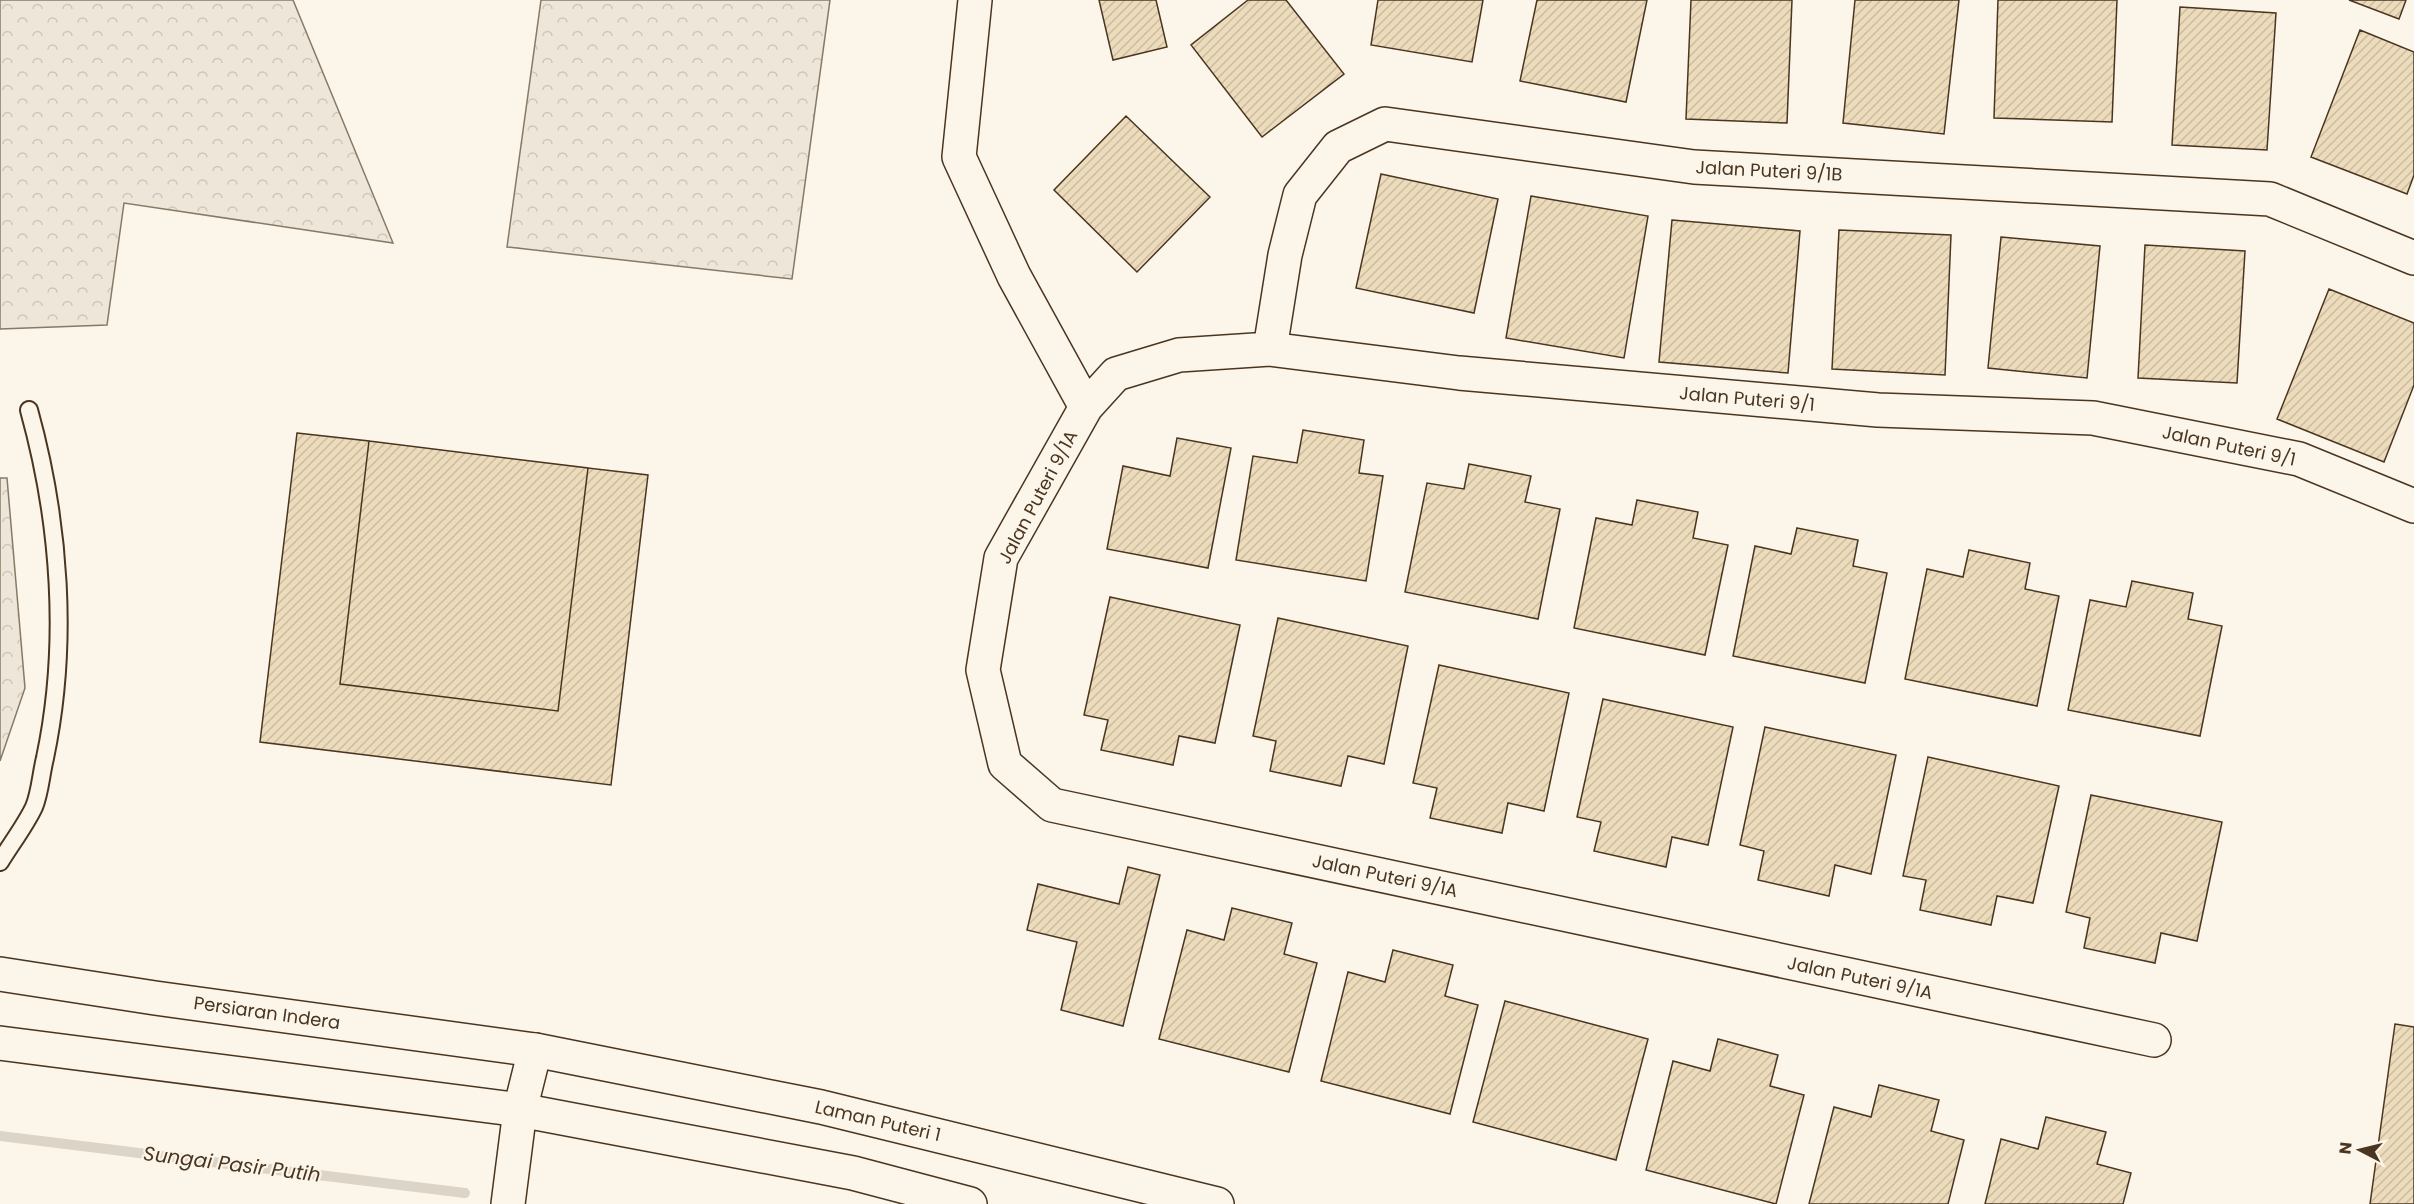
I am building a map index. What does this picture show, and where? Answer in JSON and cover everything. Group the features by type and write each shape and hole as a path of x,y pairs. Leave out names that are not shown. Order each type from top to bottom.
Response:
{"street":[{"path":"975,0 959,158 1014,276 1086,407"},
{"name":"Jalan Puteri 9/1B","path":"1270,349 1285,255 1299,195 1338,147 1385,124 1694,167 2270,199 2414,258"},
{"name":"Jalan Puteri 9/1","path":"1086,407 1116,374 1179,355 1270,349 1459,373 1878,410 2093,418 2299,459 2414,506"},
{"name":"Jalan Puteri 9/1A","path":"1086,407 1001,558 983,670 1005,764 1052,805 2154,1040"},
{"name":"Persiaran Indera","path":"0,974 535,1050"},
{"path":"0,1043 520,1110 853,1173 970,1204"},
{"path":"508,1204 520,1110 535,1050"},
{"name":"Laman Puteri 1","path":"535,1050 821,1107 1217,1204"}],"lane":[{"path":"0,862 35,806 52,722 59,612 50,505 42,455 29,410"}],"green space":[{"path":"0,0 293,0 393,243 124,203 107,325 0,329"},
{"path":"541,0 830,0 792,279 507,247"},
{"path":"0,478 7,478 25,688 0,761"}],"building":[{"path":"1099,0 1156,0 1167,47 1113,60"},
{"path":"1248,0 1286,0 1344,74 1262,137 1191,45"},
{"path":"1378,0 1483,0 1472,62 1371,45"},
{"path":"1537,0 1647,0 1626,102 1520,81"},
{"path":"1691,0 1792,0 1787,123 1686,119"},
{"path":"1855,0 1959,0 1944,134 1843,123"},
{"path":"1998,0 2117,0 2112,122 1994,118"},
{"path":"2349,0 2406,0 2399,19"},
{"path":"2180,7 2276,13 2267,150 2172,145"},
{"path":"2360,30 2414,52 2414,175 2407,194 2311,157"},
{"path":"1126,116 1210,197 1137,272 1054,190"},
{"path":"1381,174 1498,199 1474,313 1356,288"},
{"path":"1531,196 1648,216 1624,358 1506,338"},
{"path":"1672,220 1800,231 1788,373 1659,362"},
{"path":"1839,230 1951,235 1945,375 1832,369"},
{"path":"2001,237 2100,246 2087,378 1988,368"},
{"path":"2145,245 2245,251 2237,383 2138,378"},
{"path":"2329,289 2414,323 2414,385 2384,462 2277,419"},
{"path":"1303,430 1364,440 1359,473 1383,476 1366,581 1236,560 1253,456 1297,463"},
{"path":"297,433 369,441 340,684 558,711 588,468 648,475 611,785 260,742"},
{"path":"1177,438 1231,448 1208,568 1107,549 1123,466 1170,476"},
{"path":"369,441 588,468 558,711 340,684"},
{"path":"1469,464 1531,476 1525,502 1560,509 1538,619 1405,592 1427,483 1464,489"},
{"path":"1637,500 1698,512 1693,538 1728,545 1705,655 1574,628 1596,518 1632,525"},
{"path":"1797,528 1858,540 1853,566 1887,573 1865,683 1733,656 1755,546 1791,554"},
{"path":"1969,550 2030,563 2025,589 2059,596 2037,706 1905,679 1927,569 1963,577"},
{"path":"2132,581 2193,593 2188,619 2222,626 2200,736 2068,710 2090,600 2126,607"},
{"path":"1110,597 1240,625 1215,743 1179,736 1173,765 1101,750 1108,720 1084,715"},
{"path":"1278,618 1408,646 1384,764 1348,756 1341,786 1270,771 1276,741 1253,736"},
{"path":"1439,665 1569,693 1544,811 1508,803 1502,833 1430,818 1437,788 1413,783"},
{"path":"1603,699 1733,727 1708,845 1672,837 1666,867 1594,851 1601,822 1577,817"},
{"path":"1765,727 1896,755 1871,874 1835,865 1829,896 1758,880 1764,851 1740,845"},
{"path":"1928,757 2059,786 2033,903 1997,896 1991,925 1920,910 1926,880 1903,876"},
{"path":"2091,795 2222,822 2197,941 2161,933 2155,963 2084,948 2090,918 2066,912"},
{"path":"1128,867 1160,875 1123,1026 1061,1010 1077,942 1027,930 1038,884 1119,904"},
{"path":"1232,908 1292,923 1284,954 1317,963 1289,1072 1159,1039 1187,930 1224,940"},
{"path":"1393,950 1453,965 1445,996 1478,1005 1450,1114 1321,1081 1348,972 1385,982"},
{"path":"1505,1001 1648,1039 1616,1160 1473,1122"},
{"path":"2395,1024 2414,1027 2414,1204 2370,1204"},
{"path":"1718,1039 1778,1055 1770,1086 1804,1095 1776,1204 1646,1170 1673,1061 1710,1071"},
{"path":"1879,1085 1939,1100 1931,1131 1964,1140 1948,1204 1809,1204 1834,1107 1871,1117"},
{"path":"2046,1117 2106,1132 2097,1164 2131,1173 2123,1204 1985,1204 2001,1139 2038,1149"}],"waterway":[{"name":"Sungai Pasir Putih","path":"0,1136 465,1193"}]}
